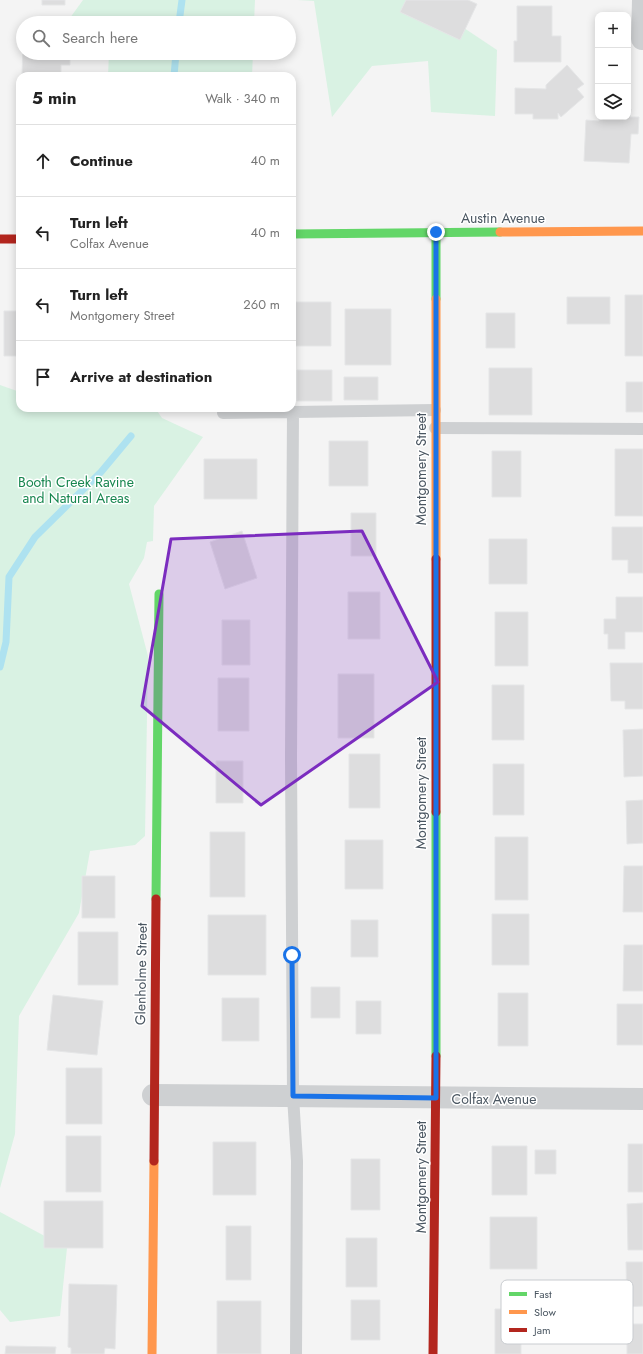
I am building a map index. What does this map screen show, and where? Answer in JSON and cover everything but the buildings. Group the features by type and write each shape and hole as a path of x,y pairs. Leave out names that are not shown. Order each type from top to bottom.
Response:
{"street":[{"path":"642,0 642,39"},
{"name":"Austin Avenue","path":"296,234 643,231"},
{"name":"Montgomery Street","path":"433,1354 436,1098 436,232"},
{"path":"0,239 16,239"},
{"name":"Glenholme Street","path":"152,1354 153,1095 159,594"},
{"name":"Colfax Avenue","path":"153,1095 643,1099"}],"lane":[{"path":"296,412 435,410"},
{"path":"223,413 293,412 290,757 293,1096 296,1161 296,1354"},
{"path":"435,428 643,428"}],"highlighted area":[{"path":"362,531 438,682 261,805 142,706 171,539"}],"green space":[{"path":"83,0 255,0 254,16 71,16"},
{"path":"297,0 422,0 497,50 495,116 431,112 428,61 372,66 332,117 314,1"},
{"path":"109,60 253,60 252,72 108,72"},
{"name":"Booth Creek Ravine and Natural Areas","path":"0,385 16,391 16,412 158,412 162,418 203,437 154,506 153,541 147,542 144,558 129,584 148,656 145,836 135,845 90,851 79,913 19,1016 15,1134 0,1188"},
{"path":"0,1212 67,1248 60,1316 10,1322 0,1310"}],"waterway":[{"path":"180,16 182,0"},
{"path":"174,72 175,60"},
{"path":"0,667 6,642 9,577 35,537 101,472 131,436"}],"traffic: fast":[{"path":"436,232 436,299"},
{"path":"296,234 500,232"},
{"path":"156,899 159,594"},
{"path":"436,812 436,1056"}],"traffic: slow":[{"path":"500,232 643,231"},
{"path":"436,299 436,559"},
{"path":"152,1354 154,1161"}],"traffic: jam":[{"path":"0,239 16,239"},
{"path":"436,559 436,812"},
{"path":"154,1161 156,899"},
{"path":"433,1354 436,1056"}],"route":[{"path":"292,955 293,1096 436,1098 436,232"}]}
